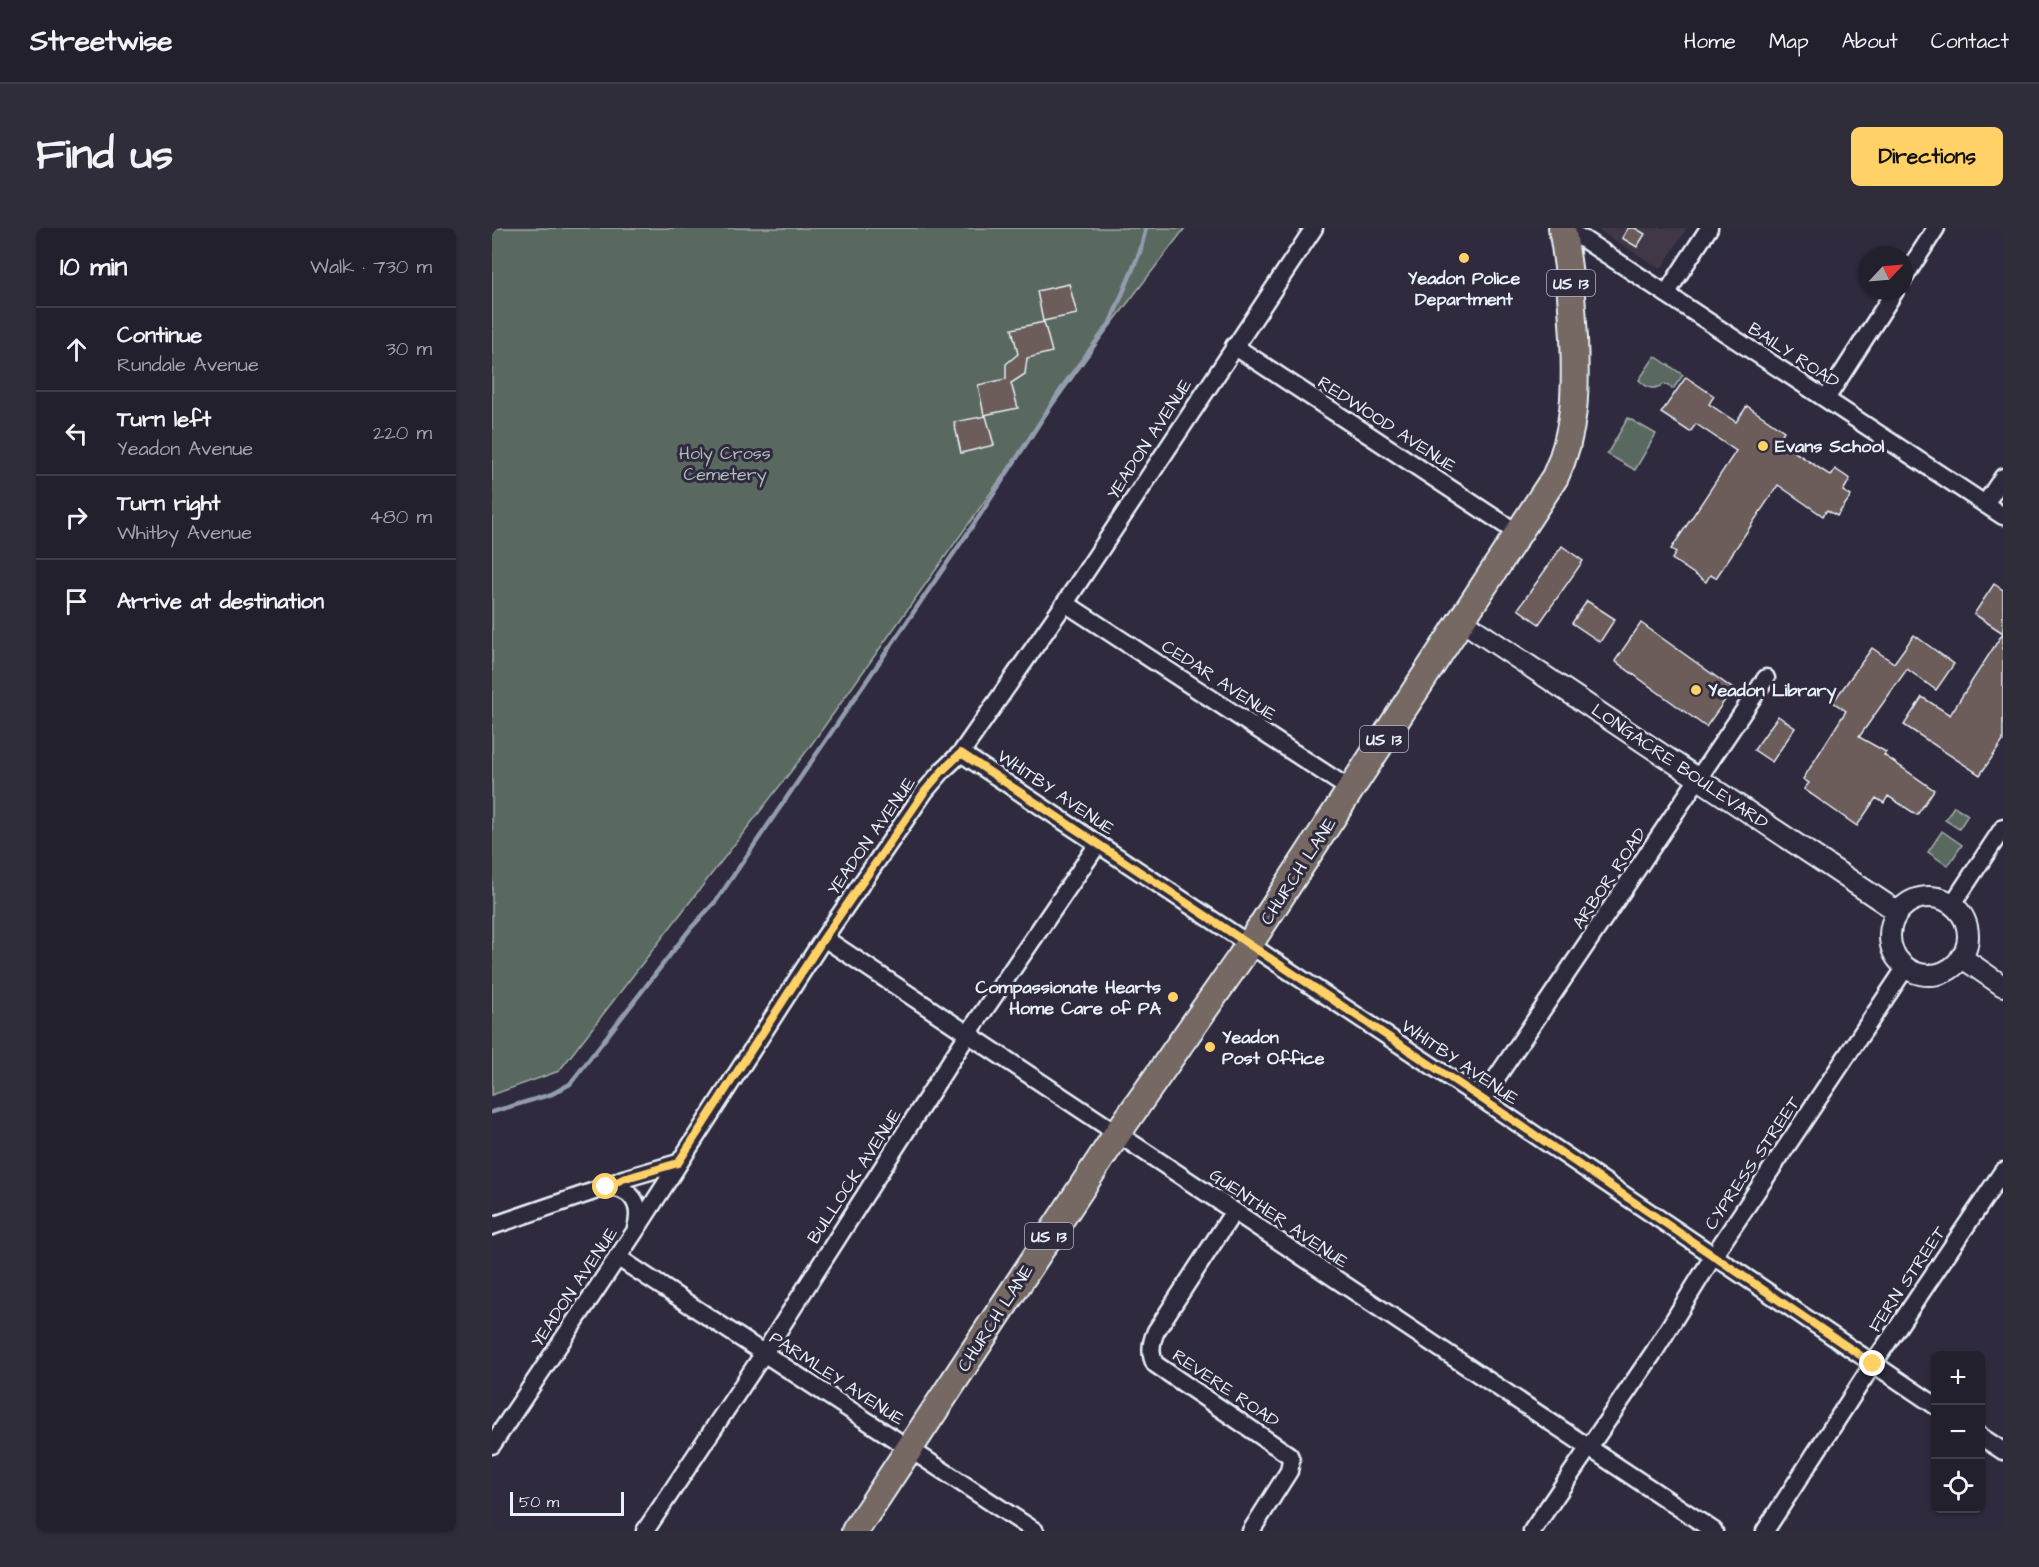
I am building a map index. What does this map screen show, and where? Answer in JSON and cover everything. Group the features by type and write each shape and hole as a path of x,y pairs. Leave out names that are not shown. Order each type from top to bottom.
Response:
{"main road":[{"name":"CHURCH LANE","path":"855,1531 1117,1134 1249,945 1555,477 1566,452 1573,424 1575,381 1571,287 1562,228"}],"street":[{"name":"YEADON AVENUE","path":"492,1444 636,1230 824,938 925,791 961,753 1065,603 1314,228"},
{"name":"BAILY ROAD","path":"1562,228 1583,239 2003,516"},
{"path":"1666,294 1709,228"},
{"path":"1913,264 1936,228"},
{"path":"1826,399 1889,300"},
{"name":"REDWOOD AVENUE","path":"1234,346 1519,534"},
{"path":"1985,504 2003,477"},
{"name":"CEDAR AVENUE","path":"1065,603 1351,790"},
{"name":"LONGACRE BOULEVARD","path":"1462,621 1898,912"},
{"name":"ARBOR ROAD","path":"1482,1099 1766,678"},
{"name":"WHITBY AVENUE","path":"961,753 1482,1099 1934,1405"},
{"path":"1952,905 2003,828"},
{"name":"BULLOCK AVENUE","path":"645,1531 764,1353 968,1034 1098,844"},
{"path":"1935,897 1952,905 1962,916 1967,931 1967,942 1962,957 1949,969 1933,975 1906,968 1895,956 1890,941 1891,926 1898,912 1908,903 1921,898 1935,897"},
{"name":"GUENTHER AVENUE","path":"824,938 1714,1531"},
{"path":"1962,957 2003,986"},
{"name":"CYPRESS STREET","path":"1532,1531 1587,1447 1654,1352 1714,1255 1906,968"},
{"path":"492,1226 623,1179 678,1163"},
{"name":"FERN STREET","path":"1765,1531 1873,1364 2003,1171"},
{"path":"606,1187 625,1191 634,1199 639,1215 636,1230"},
{"name":"REVERE ROAD","path":"1234,1211 1156,1331 1151,1344 1151,1352 1155,1364 1289,1455 1291,1460 1289,1471 1251,1531"},
{"name":"PARMLEY AVENUE","path":"617,1257 1027,1529"},
{"path":"1985,1439 2003,1451"}],"shaded area":[{"path":"1595,228 1687,228 1661,269"}],"green space":[{"name":"Holy Cross Cemetery","path":"492,228 1185,228 1101,338 806,752 559,1071 492,1095"},
{"path":"1655,356 1683,375 1673,389 1665,384 1651,388 1639,380"},
{"path":"1628,418 1656,434 1635,470 1607,454"},
{"path":"1954,806 1968,815 1959,829 1945,820"},
{"path":"1942,831 1962,845 1948,866 1928,852"}],"building":[{"path":"1628,228 1635,228 1645,234 1637,247 1622,238"},
{"path":"1069,284 1077,314 1043,321 1037,291"},
{"path":"1044,322 1052,352 1027,358 1025,374 1011,383 1018,408 984,415 978,385 1006,379 1006,364 1018,354 1012,329"},
{"path":"1686,377 1714,396 1709,404 1736,422 1747,406 1784,431 1778,441 1831,476 1835,469 1850,479 1843,491 1851,496 1837,516 1827,510 1823,516 1778,485 1716,578 1710,575 1706,582 1672,559 1676,552 1671,549 1736,451 1696,424 1690,432 1661,413"},
{"path":"986,416 994,445 961,453 954,422"},
{"path":"1562,546 1583,561 1539,624 1518,609"},
{"path":"1994,584 2003,590 2003,633 1974,614"},
{"path":"1587,601 1615,619 1600,642 1572,623"},
{"path":"1641,623 1733,689 1706,727 1615,661"},
{"path":"2003,633 2003,741 1980,775 1904,725 1922,697 1950,715"},
{"path":"1914,635 1954,664 1936,690 1907,669 1859,737 1886,752 1884,755 1934,790 1917,815 1888,796 1884,803 1876,798 1857,826 1804,789 1809,783 1803,779 1846,711 1833,702 1872,648 1894,663"},
{"path":"1778,716 1795,728 1772,762 1754,750"}],"waterway":[{"path":"492,1112 552,1094 570,1084 691,928 716,901 980,515 1066,382 1110,323 1140,252 1146,228"}],"place":[{"name":"Yeadon Police Department","path":"1464,258"},
{"name":"Evans School","path":"1763,446"},
{"name":"Yeadon Library","path":"1696,690"},
{"name":"Compassionate Hearts Home Care of PA","path":"1173,997"},
{"name":"Yeadon Post Office","path":"1210,1047"}],"route":[{"path":"606,1187 623,1179 678,1163 824,938 925,791 961,753 1482,1099 1873,1364"}]}
